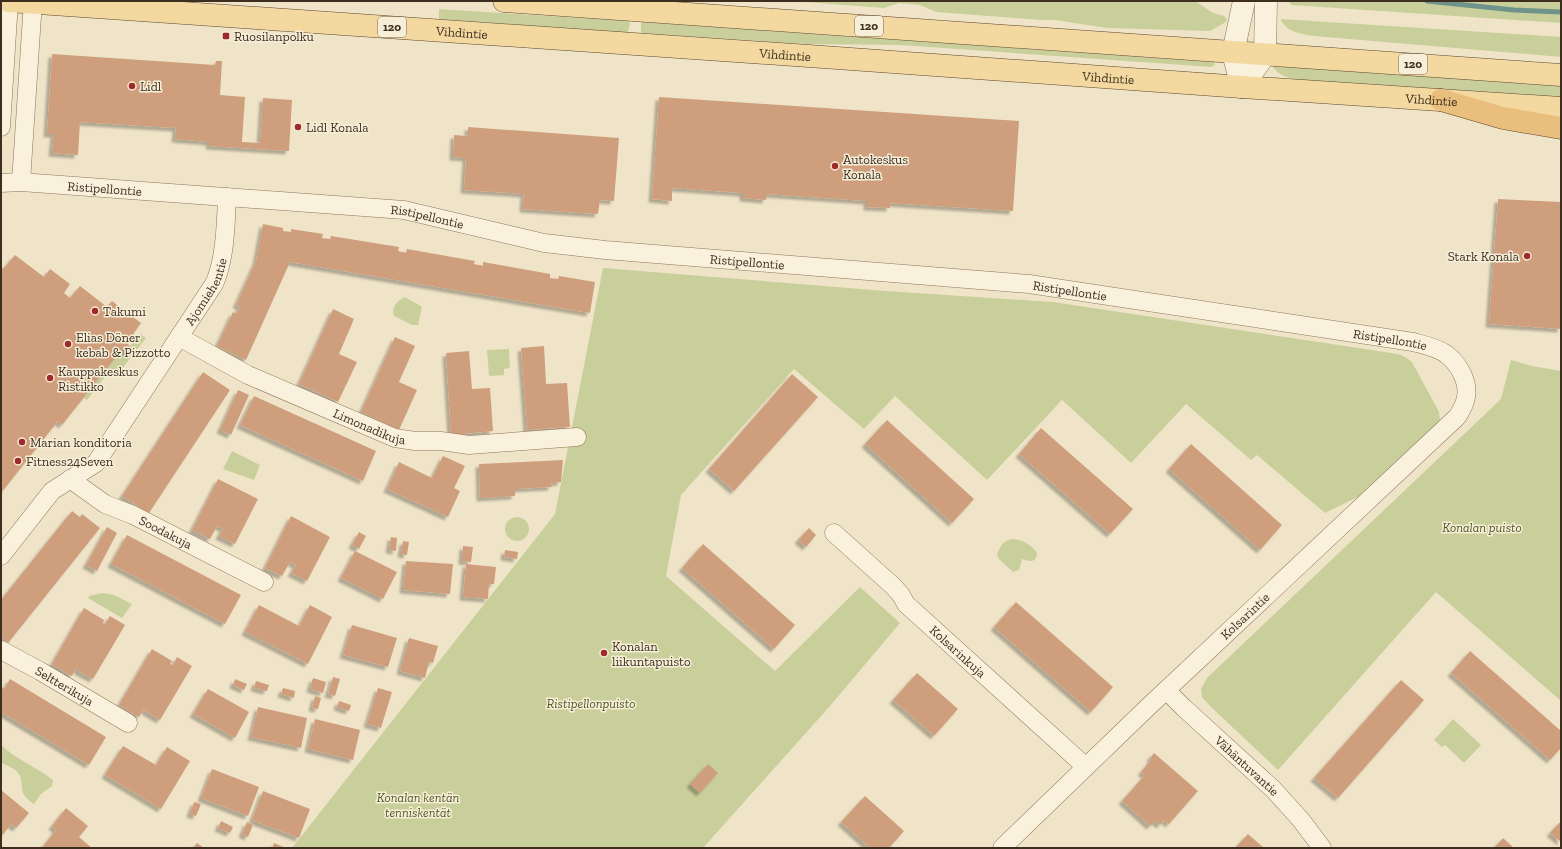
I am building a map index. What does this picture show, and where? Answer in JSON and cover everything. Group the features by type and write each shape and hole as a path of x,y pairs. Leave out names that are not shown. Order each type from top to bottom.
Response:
{"highway":[{"path":"1441,100 1503,118 1561,128"}],"main road":[{"name":"Vihdintie","path":"9,1 1561,108"},
{"name":"120","path":"504,1 1561,75"}],"street":[{"path":"1,127 9,1"},
{"path":"1242,87 1233,53 1244,1"},
{"path":"1242,87 1265,54 1266,1"},
{"path":"21,182 33,2"},
{"name":"Ristipellontie","path":"1,183 21,182 404,210 544,243 605,250 1029,284 1413,342 1433,347 1445,353 1455,362 1462,374"},
{"name":"Ajomiehentie","path":"1,556 52,491 96,463 214,284 219,272 226,220 227,197"},
{"name":"Limonadikuja","path":"179,337 248,375 395,438 415,441 441,441 469,445 577,437"},
{"name":"Kolsarintie","path":"1002,848 1166,690 1457,417 1466,398 1467,388 1462,374"},
{"name":"Soodakuja","path":"70,479 105,504 133,515 264,582"},
{"name":"Kolsarinkuja","path":"834,533 893,586 901,595 906,604 1086,767"},
{"name":"Seltterikuja","path":"1,650 40,671 128,723"},
{"name":"Vähäntuvantie","path":"1166,690 1273,789 1301,820 1322,848"}],"green space":[{"path":"791,1 1195,1 1213,13 1224,16 1227,20 1210,31 1107,28 1055,20 936,12 920,5 899,3 884,8"},
{"path":"1289,1 1561,1 1561,23 1291,5"},
{"path":"439,9 628,21 630,23 628,32 625,33 439,19"},
{"path":"1281,19 1561,37 1561,57 1310,35 1294,32 1286,27"},
{"path":"641,22 1214,62 1215,65 1211,67 900,45 804,44 641,33"},
{"path":"1273,67 1561,86 1561,98 1301,80 1282,75"},
{"name":"Ristipellonpuisto","path":"603,268 886,291 1053,302 1398,354 1412,362 1439,412 1440,420 1438,425 1368,492 1325,513 1257,455 1251,460 1186,404 1131,463 1062,400 987,480 895,396 864,429 794,369 681,495 666,576 775,671 860,587 900,623 830,706 703,848 292,848 555,514"},
{"path":"405,297 422,307 418,325 412,325 394,316 393,309 395,304"},
{"path":"140,334 146,338 118,374 111,369 87,400 84,398 124,347 125,353 130,355 132,348 130,346"},
{"path":"509,349 510,368 504,369 504,375 489,376 487,350"},
{"name":"Konalan puisto","path":"1511,360 1532,366 1561,371 1561,701 1436,592 1278,770 1202,697 1201,689 1207,678 1501,399"},
{"path":"232,451 260,465 254,480 223,469"},
{"path":"517,517 526,520 529,529 526,538 517,541 508,538 505,529 508,520"},
{"path":"1012,539 1020,540 1026,543 1037,552 1036,558 1032,561 1022,559 1019,570 1013,572 999,559 997,555 1002,544"},
{"path":"103,593 114,595 132,604 122,618 88,598 89,596"},
{"path":"1453,719 1481,745 1464,763 1445,745 1442,747 1434,740"},
{"path":"1,745 13,755 53,780 52,786 41,794 34,804 24,795 18,773 12,768 1,763"}],"building":[{"name":"Lidl","path":"52,54 215,65 216,61 222,61 220,95 245,97 242,142 260,143 263,98 292,100 289,151 209,146 210,142 175,139 176,128 80,122 78,155 52,153 54,134 47,134"},
{"name":"Autokeskus Konala","path":"659,97 1019,121 1013,211 890,203 890,208 867,207 867,201 767,194 766,200 743,198 743,193 672,188 672,201 652,199"},
{"path":"468,127 619,138 614,201 600,200 598,214 523,209 524,194 464,190 466,158 453,157 454,135 468,136"},
{"name":"Stark Konala","path":"1498,199 1561,202 1561,329 1489,324"},
{"path":"263,224 283,228 283,231 291,232 291,229 323,234 322,238 330,239 331,236 399,247 398,251 406,253 407,249 475,261 474,264 483,266 483,262 550,274 550,278 558,279 559,276 595,282 590,313 290,262 246,360 217,346 233,312 236,314 240,306 236,305 256,261"},
{"name":"Kauppakeskus Ristikko","path":"15,255 44,277 50,269 70,284 64,293 70,298 80,286 107,307 112,301 141,323 127,343 132,348 130,355 124,352 124,347 62,425 58,421 1,493 1,267 3,269"},
{"path":"333,309 354,319 339,354 357,362 338,402 299,384"},
{"path":"395,337 415,346 399,382 417,390 399,430 361,412"},
{"path":"544,346 546,384 567,383 570,427 527,430 521,348"},
{"path":"469,351 472,389 490,388 493,431 451,435 446,353"},
{"path":"203,372 230,390 149,513 122,496"},
{"path":"792,374 818,397 734,491 709,469"},
{"path":"238,390 249,395 231,435 220,430"},
{"path":"254,396 376,451 363,481 240,425"},
{"path":"887,420 974,499 952,523 865,444"},
{"path":"1041,428 1133,509 1110,534 1019,454"},
{"path":"1191,444 1282,525 1260,550 1169,469"},
{"path":"443,456 465,466 454,488 460,491 448,517 387,489 399,462 432,478"},
{"path":"563,460 561,482 551,483 552,487 515,489 515,496 480,498 479,464"},
{"path":"218,479 258,499 235,544 219,536 223,528 217,526 210,539 192,530"},
{"path":"72,511 80,517 82,514 100,528 8,643 1,638 1,600"},
{"path":"291,516 330,537 307,581 291,573 296,565 290,562 282,576 265,568"},
{"path":"107,527 117,533 97,571 86,565"},
{"path":"809,528 816,535 806,547 798,540"},
{"path":"359,532 366,536 359,549 352,545"},
{"path":"127,535 241,595 225,624 111,564"},
{"path":"391,537 397,538 396,551 389,550"},
{"path":"403,541 409,542 407,555 401,554"},
{"path":"703,544 795,625 774,649 682,568"},
{"path":"463,546 473,547 471,562 462,561"},
{"path":"505,550 518,552 517,559 504,557"},
{"path":"355,551 397,572 383,599 341,578"},
{"path":"406,561 453,564 450,594 403,590"},
{"path":"466,564 496,567 494,584 489,584 488,599 463,597"},
{"path":"1016,602 1113,687 1091,712 994,627"},
{"path":"259,605 299,626 310,605 332,617 308,664 245,632"},
{"path":"84,608 104,620 103,623 105,624 110,616 125,625 93,679 78,671 76,668 72,676 52,664"},
{"path":"352,625 397,638 388,667 343,655"},
{"path":"409,638 438,646 433,663 429,662 425,678 400,671"},
{"path":"152,649 172,661 170,664 173,665 177,657 192,666 160,720 144,709 139,717 119,705"},
{"path":"1470,651 1561,731 1561,748 1550,760 1451,673"},
{"path":"917,673 958,709 934,736 893,700"},
{"path":"333,677 340,679 335,696 328,694"},
{"path":"313,678 326,682 323,693 310,689"},
{"path":"10,679 106,737 89,765 1,712 1,686 4,689"},
{"path":"235,679 247,684 244,690 233,685"},
{"path":"1401,680 1424,700 1338,798 1314,778"},
{"path":"256,681 269,685 267,691 254,688"},
{"path":"283,688 295,691 294,698 281,694"},
{"path":"378,688 392,692 381,728 367,724"},
{"path":"208,689 249,712 235,738 193,714"},
{"path":"315,696 321,698 318,709 312,708"},
{"path":"339,701 351,705 349,711 337,707"},
{"path":"258,707 307,718 301,748 251,737"},
{"path":"315,719 360,730 353,760 308,749"},
{"path":"123,746 156,765 167,747 190,761 161,809 105,775"},
{"path":"1154,753 1198,791 1169,824 1164,820 1160,825 1155,821 1150,826 1122,801 1145,775 1141,772 1151,760 1150,758"},
{"path":"708,764 718,773 700,793 690,784"},
{"path":"212,769 259,787 248,816 201,798"},
{"path":"1,790 29,813 16,828 11,824 1,837"},
{"path":"263,791 310,809 299,838 252,820"},
{"path":"865,796 904,831 889,848 870,848 841,822"},
{"path":"194,802 201,804 196,816 190,814"},
{"path":"66,808 88,826 79,837 92,848 42,848 56,830 52,826"},
{"path":"221,821 233,827 230,833 218,828"},
{"path":"1561,821 1561,842 1550,833"},
{"path":"247,822 253,825 248,837 242,834"},
{"path":"1248,834 1264,848 1235,848"},
{"path":"1503,838 1514,848 1494,848"},
{"path":"197,843 204,848 193,848"},
{"path":"274,843 286,848 272,848"}],"waterway":[{"path":"1427,1 1514,10 1561,12"}],"place":[{"name":"Ruosilanpolku","path":"226,36"},
{"name":"Lidl","path":"132,86"},
{"name":"Lidl Konala","path":"298,127"},
{"name":"Autokeskus Konala","path":"835,166"},
{"name":"Stark Konala","path":"1527,256"},
{"name":"Takumi","path":"95,311"},
{"name":"Elias Döner kebab & Pizzotto","path":"68,344"},
{"name":"Kauppakeskus Ristikko","path":"50,378"},
{"name":"Marian konditoria","path":"22,442"},
{"name":"Fitness24Seven","path":"18,461"},
{"name":"Konalan liikuntapuisto","path":"604,653"}],"park label":[{"name":"Konalan kentän tenniskentät","path":"418,804"}]}
